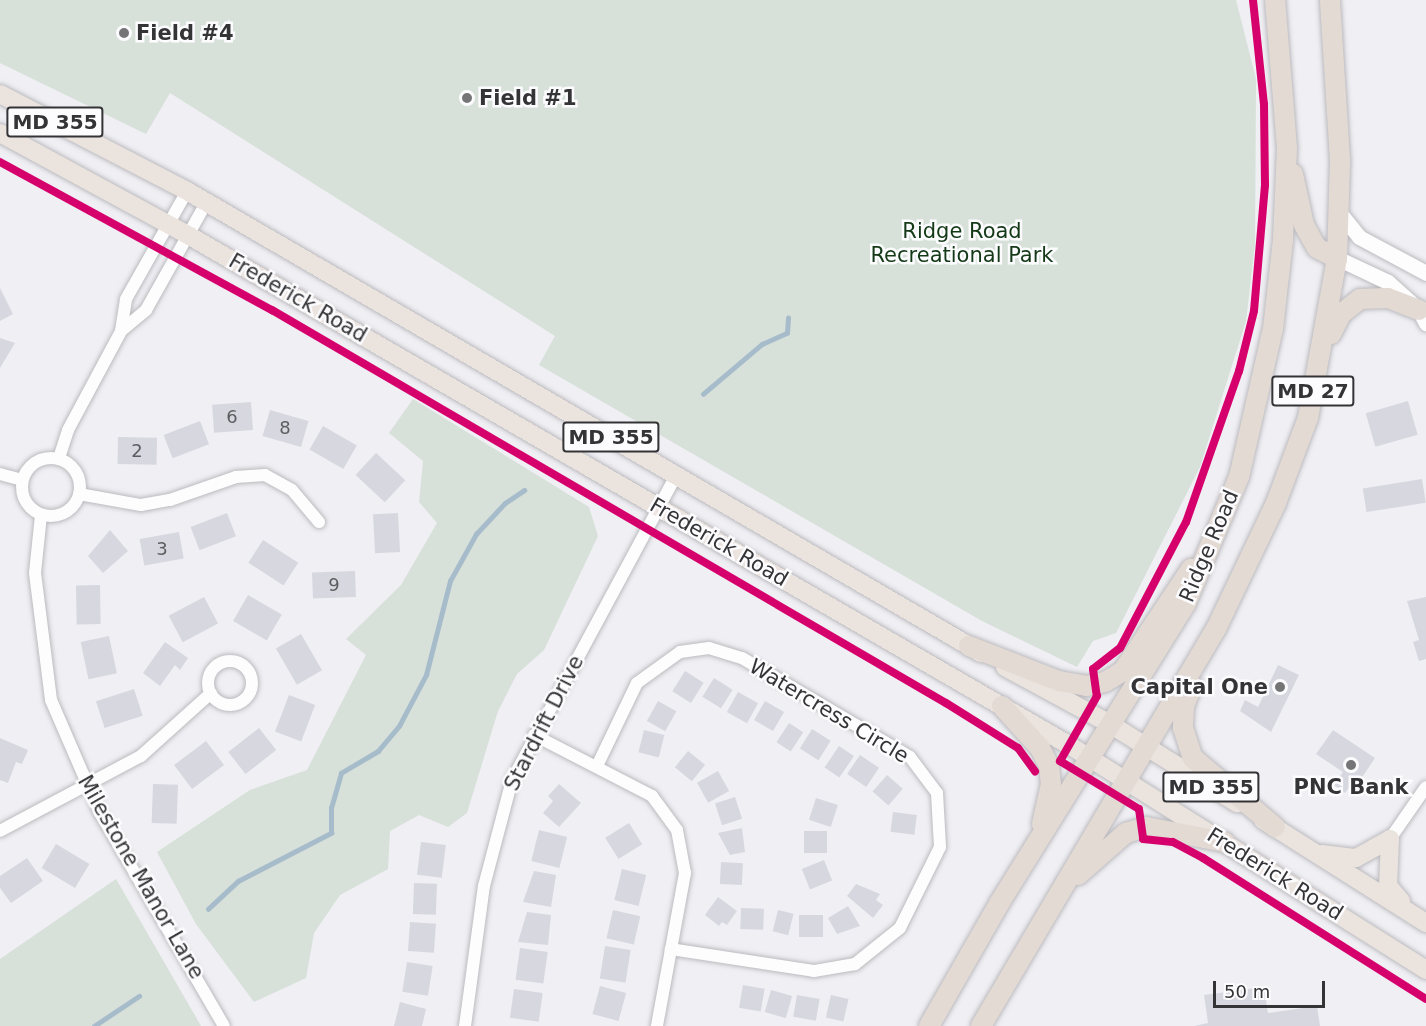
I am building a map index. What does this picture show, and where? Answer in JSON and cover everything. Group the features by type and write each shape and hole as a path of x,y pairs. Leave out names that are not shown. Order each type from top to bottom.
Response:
{"highway":[{"name":"Ridge Road","path":"929,1026 1037,844 1186,603 1239,477 1273,329 1287,148 1275,0"},
{"name":"Ridge Road","path":"981,1026 1216,629 1276,503 1308,418 1322,352 1337,258 1338,85 1330,0"},
{"path":"1287,148 1304,225 1317,248 1337,258"},
{"path":"1322,352 1341,314 1360,299 1381,297 1422,316"},
{"path":"969,646 1059,681 1087,686 1105,682 1123,670 1217,530"},
{"path":"1216,629 1184,706 1186,742 1193,758 1275,827"},
{"path":"1002,706 1040,748 1049,766 1050,792 1037,844"},
{"path":"1063,889 1126,833 1141,828 1225,842"}],"main road":[{"name":"Frederick Road","path":"0,94 187,191 969,646 1110,724 1419,918"},
{"name":"Frederick Road","path":"0,133 169,224 1091,758 1426,970"},
{"path":"1314,852 1356,858 1390,839"},
{"path":"1390,839 1388,886 1419,918"}],"street":[{"path":"59,458 68,430 121,331 126,299 187,191"},
{"path":"121,331 146,310 206,203"},
{"path":"1339,212 1359,237 1426,273"},
{"path":"1337,258 1388,282 1422,316"},
{"path":"59,458 76,472 79,494 65,513 41,515 27,505 22,480 40,459 59,458"},
{"path":"0,474 22,480"},
{"path":"79,494 141,505 236,477 265,475 292,490 319,522"},
{"name":"Stardrift Drive","path":"465,1026 494,839 512,780 534,735 676,475"},
{"name":"Milestone Manor Lane","path":"41,515 35,573 43,661 51,700 87,785 224,1026"},
{"name":"Watercress Circle","path":"597,766 637,683 680,652 709,648 742,658 910,757 937,794 940,847 900,928 855,964 814,972 671,949"},
{"path":"0,831 141,756 211,693"},
{"path":"534,735 652,796 677,831 685,873 657,1026"},
{"path":"1390,839 1426,787"}],"green space":[{"name":"Ridge Road Recreational Park","path":"0,0 1236,0 1256,79 1255,244 1246,321 1200,467 1116,633 1093,641 1077,667 982,621 539,365 555,336 170,93 146,134 0,63"},
{"path":"413,399 589,507 598,536 544,650 517,674 498,711 467,813 448,827 419,815 390,831 388,869 340,895 314,933 306,978 254,1002 196,924 157,852 250,790 307,770 366,655 346,639 401,585 437,523 419,502 423,461 389,433"},
{"path":"116,879 201,1026 0,1026 0,959"}],"building":[{"path":"0,288 13,314 0,321"},
{"path":"0,338 15,343 0,368"},
{"path":"1408,401 1418,435 1375,447 1366,413"},
{"path":"251,402 253,430 214,433 212,405"},
{"path":"270,410 308,421 301,447 263,436"},
{"path":"200,421 209,444 173,458 164,435"},
{"path":"323,426 357,446 343,469 310,449"},
{"path":"118,437 157,438 157,465 118,464"},
{"path":"376,453 405,480 385,502 356,475"},
{"path":"1422,479 1426,503 1366,512 1363,488"},
{"path":"227,513 236,536 200,550 191,527"},
{"path":"398,513 400,552 375,553 373,514"},
{"path":"110,530 128,551 103,573 88,556"},
{"path":"179,532 184,559 144,566 140,539"},
{"path":"263,540 298,563 284,586 248,563"},
{"path":"355,571 356,597 313,598 312,573"},
{"path":"76,585 100,585 101,624 77,624"},
{"path":"248,595 282,614 267,640 233,621"},
{"path":"204,597 218,623 183,642 169,616"},
{"path":"1426,597 1426,659 1419,661 1413,642 1419,640 1407,601"},
{"path":"301,634 322,670 297,685 276,648"},
{"path":"109,636 117,673 89,679 81,642"},
{"path":"165,642 188,658 180,670 175,665 160,686 143,673"},
{"name":"Capital One","path":"1278,665 1299,675 1271,732 1240,711 1245,700 1258,707"},
{"path":"685,671 704,683 691,703 672,691"},
{"path":"714,678 733,690 721,708 702,697"},
{"path":"134,689 143,716 105,728 96,701"},
{"path":"738,692 758,703 747,723 727,712"},
{"path":"289,695 315,705 301,741 275,731"},
{"path":"658,701 676,711 665,731 647,721"},
{"path":"765,701 784,712 773,731 754,720"},
{"path":"789,723 803,732 791,752 776,742"},
{"path":"259,728 276,750 246,774 228,752"},
{"path":"812,729 831,741 818,760 800,749"},
{"path":"644,730 664,735 659,757 638,752"},
{"name":"PNC Bank","path":"1333,730 1375,758 1357,785 1353,782 1345,793 1334,785 1343,772 1316,754"},
{"path":"0,738 28,750 22,764 16,762 8,783 0,780"},
{"path":"206,741 224,765 192,789 174,765"},
{"path":"839,746 854,756 839,778 824,768"},
{"path":"688,751 705,765 692,781 675,767"},
{"path":"860,755 879,768 866,787 847,774"},
{"path":"718,771 729,791 708,803 697,783"},
{"path":"887,775 903,789 888,805 873,792"},
{"path":"153,784 178,785 177,824 152,823"},
{"path":"559,784 581,803 559,827 543,813 553,801 548,796"},
{"path":"735,797 742,819 722,825 715,803"},
{"path":"816,798 838,805 831,827 809,820"},
{"path":"893,812 917,815 914,835 891,832"},
{"path":"629,823 642,844 619,859 605,838"},
{"path":"742,828 745,852 730,855 718,833"},
{"path":"539,830 567,837 559,868 531,861"},
{"path":"804,831 827,831 827,853 804,853"},
{"path":"421,842 446,845 442,878 417,875"},
{"path":"56,844 89,864 75,888 42,868"},
{"path":"27,858 43,881 11,903 0,888 0,876"},
{"path":"824,860 832,880 810,889 802,869"},
{"path":"721,862 743,863 742,885 720,884"},
{"path":"622,869 646,875 639,906 614,900"},
{"path":"534,871 556,875 551,907 523,902"},
{"path":"414,883 437,884 436,915 413,914"},
{"path":"856,884 880,894 876,900 883,905 873,918 847,896"},
{"path":"718,897 737,911 727,925 722,922 719,926 705,915"},
{"path":"848,906 860,926 837,934 828,918"},
{"path":"741,908 764,909 763,930 740,929"},
{"path":"613,910 640,916 634,945 606,938"},
{"path":"778,910 794,914 788,935 773,931"},
{"path":"527,912 551,915 548,945 518,942"},
{"path":"799,915 823,915 823,937 799,937"},
{"path":"410,922 436,924 434,953 408,951"},
{"path":"605,946 631,950 626,983 600,979"},
{"path":"520,948 548,952 543,984 516,980"},
{"path":"407,962 433,966 428,996 402,992"},
{"path":"743,985 765,989 761,1011 739,1008"},
{"path":"600,986 626,993 619,1021 592,1014"},
{"path":"1264,987 1268,1013 1317,1006 1320,1026 1194,1026 1208,1023 1204,995"},
{"path":"514,989 543,993 539,1022 510,1018"},
{"path":"771,990 792,996 786,1018 765,1012"},
{"path":"797,995 820,999 816,1021 793,1017"},
{"path":"831,995 849,999 843,1021 826,1017"},
{"path":"400,1002 426,1009 422,1026 394,1026"}],"waterway":[{"path":"703,394 762,344 787,333 788,318"},
{"path":"208,909 238,881 331,833 331,808 341,773 378,751 399,726 426,675 450,581 476,534 505,503 524,490"},
{"path":"94,1026 139,996"}],"cycle path":[{"path":"1253,0 1264,104 1265,185 1254,311 1239,371 1186,522 1120,648 1093,669 1097,696 1060,761 1139,809 1143,839 1173,842 1203,858 1426,999"},
{"path":"0,162 272,310 946,703 1018,748 1035,771"}],"place":[{"name":"Field #4","path":"124,33"},
{"name":"Field #1","path":"467,98"},
{"name":"Capital One","path":"1280,687"},
{"name":"PNC Bank","path":"1351,765"}]}
